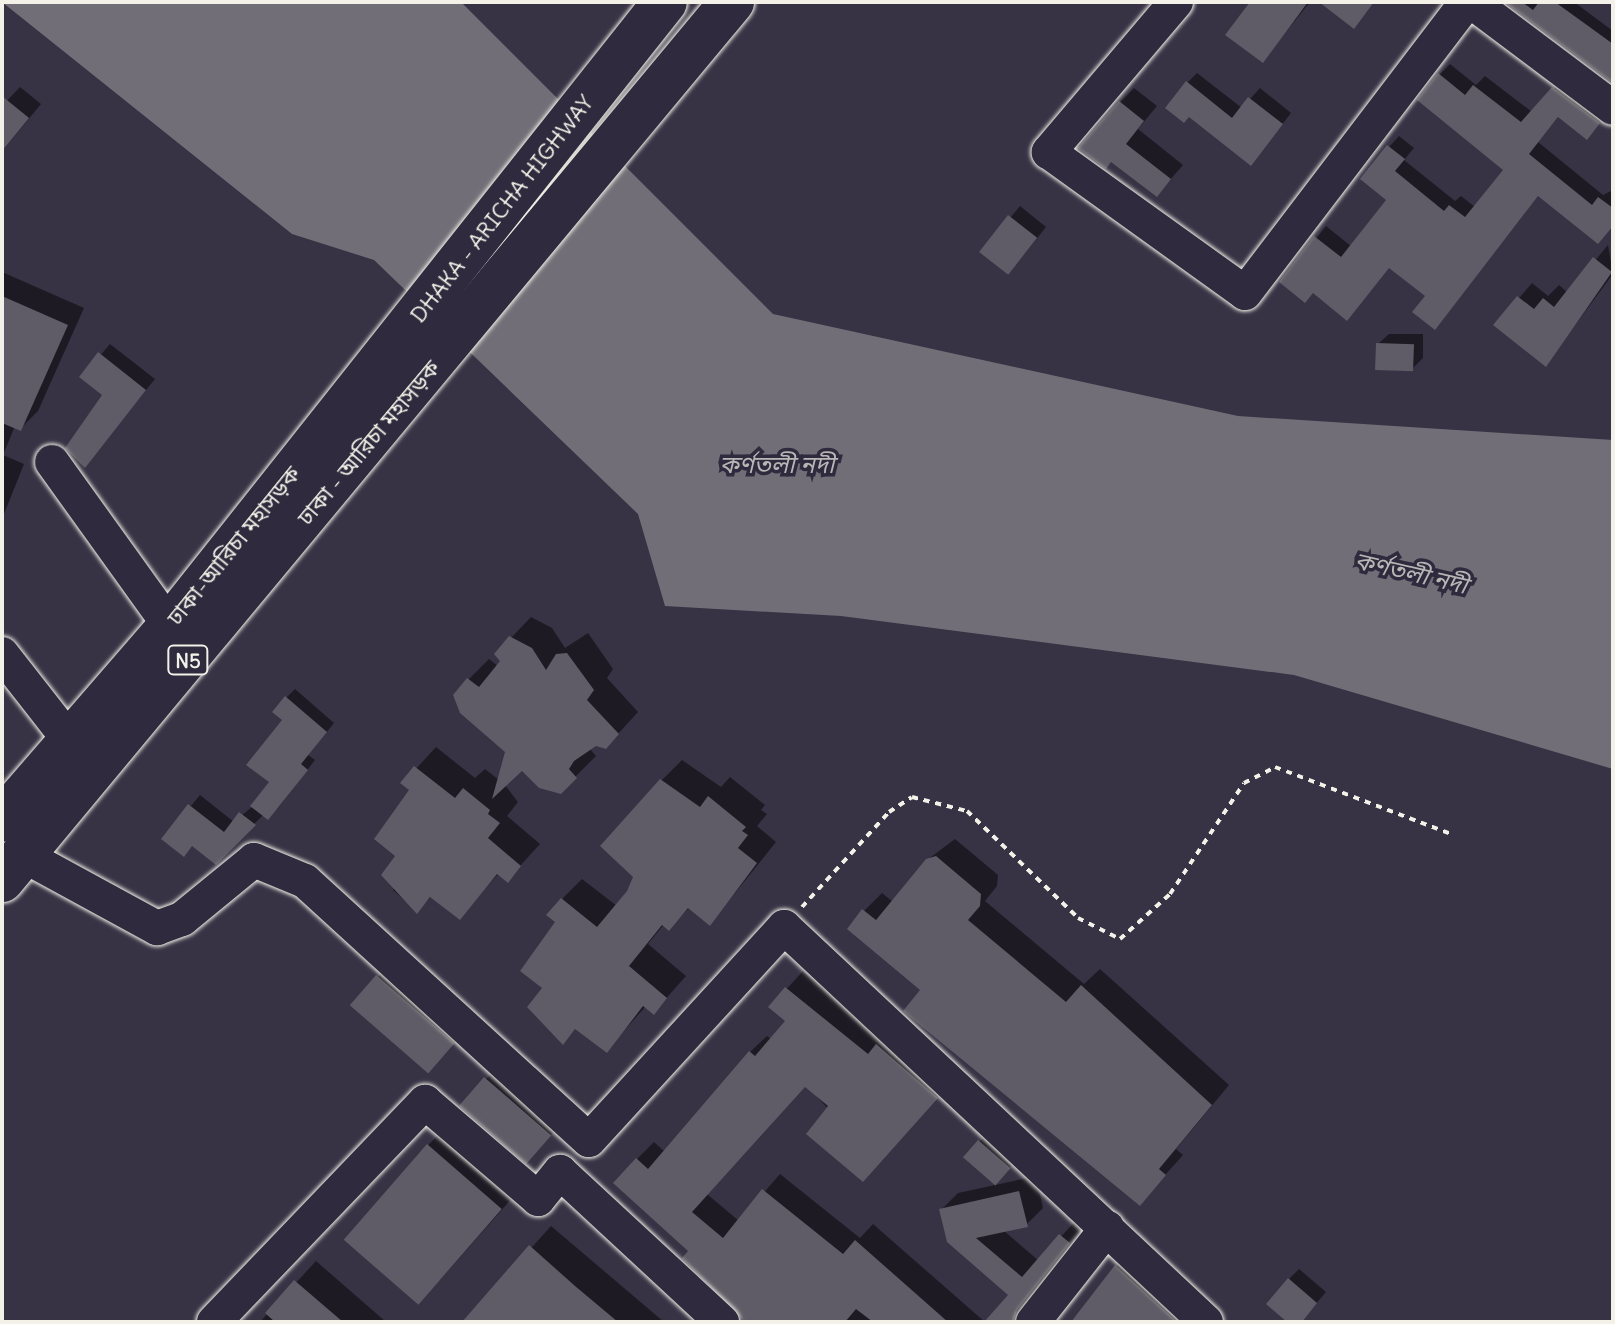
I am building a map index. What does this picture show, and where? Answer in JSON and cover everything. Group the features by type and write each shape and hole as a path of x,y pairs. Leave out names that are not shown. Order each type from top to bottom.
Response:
{"highway":[{"name":"DHAKA - ARICHA HIGHWAY","path":"338,415 665,2"},
{"name":"ঢাকা - আরিচা মহাসড়ক","path":"9,852 374,439 697,40 732,2"},
{"name":"ঢাকা-আরিচা মহাসড়ক","path":"9,852 70,741 170,626 338,415"}],"street":[{"path":"1176,2 1049,152 1245,293 1470,2 1613,108"},
{"path":"52,462 170,626"},
{"path":"2,654 70,741"},
{"path":"9,852 157,928 182,919 254,860 305,881 589,1140"},
{"path":"214,1322 425,1102 538,1199 784,927 1206,1322"},
{"path":"560,1172 722,1322"},
{"path":"1033,1322 1107,1228"}],"path":[{"path":"784,927 889,812 912,797 967,811 1078,918 1120,939 1170,894 1244,783 1275,767 1451,834"}],"water":[{"name":"কর্ণতলী নদী","path":"2,2 461,2 773,314 1238,416 1613,440 1613,769 1294,675 841,616 665,606 638,514 374,260 292,234"}],"building":[{"path":"1250,2 1308,2 1263,63 1225,35"},
{"path":"1319,2 1374,2 1354,29"},
{"path":"1505,2 1522,2 1533,10 1539,2 1555,2 1613,44 1613,83"},
{"path":"1438,73 1465,95 1473,85 1521,122 1552,87 1600,123 1587,140 1558,117 1529,154 1592,205 1598,197 1613,208 1613,226 1598,244 1538,196 1435,330 1412,312 1425,296 1389,268 1347,321 1313,293 1305,303 1279,282 1314,236 1341,257 1386,200 1360,179 1387,145 1405,159 1395,171 1444,211 1449,205 1465,217 1503,170 1417,100"},
{"path":"1186,81 1232,118 1248,97 1283,124 1251,166 1189,117 1184,123 1165,108"},
{"path":"2,96 29,118 2,151"},
{"path":"1119,101 1144,121 1126,144 1171,179 1157,197 1111,162 1106,169 1078,148"},
{"path":"1008,215 1037,238 1008,275 979,252"},
{"path":"1593,257 1612,272 1546,367 1493,325 1517,296 1534,309 1543,298 1554,307"},
{"path":"2,296 68,325 21,431 2,423"},
{"path":"1376,343 1414,344 1413,371 1375,370"},
{"path":"98,352 146,390 85,468 65,448 102,395 79,377"},
{"path":"509,636 532,648 546,670 556,654 567,653 594,690 587,700 619,734 606,749 596,746 574,761 569,769 577,778 561,794 539,788 522,771 492,799 505,752 460,713 453,695 467,678 479,687 500,661 494,654"},
{"path":"285,696 327,732 301,764 308,770 268,820 250,806 269,782 246,765 282,720 272,712"},
{"path":"414,766 455,798 463,788 490,810 488,814 500,823 488,838 521,866 508,883 497,874 460,920 430,897 417,914 381,875 395,856 374,839 409,790 400,783"},
{"path":"660,779 700,807 708,796 746,827 742,831 748,835 738,848 757,863 710,926 688,908 669,931 662,925 629,966 667,998 654,1015 643,1006 607,1053 575,1029 563,1045 527,1007 542,988 520,971 555,922 546,915 561,898 597,927 627,891 633,877 600,846"},
{"path":"188,804 224,832 239,812 256,825 216,865 192,846 184,857 161,839"},
{"path":"936,856 981,894 980,906 968,920 1066,1002 1081,985 1212,1105 1159,1169 1166,1175 1140,1206 903,1011 920,990 847,929 862,909 876,920 926,859"},
{"path":"376,975 454,1043 428,1073 350,1005"},
{"path":"785,987 868,1054 876,1044 938,1098 863,1182 806,1134 828,1106 805,1087 692,1212 723,1238 762,1189 843,1254 855,1240 948,1322 873,1322 856,1309 845,1322 745,1322 682,1258 688,1251 613,1183 636,1158 648,1169 749,1051 755,1056 785,1021 768,1007"},
{"path":"484,1077 551,1135 526,1164 459,1106"},
{"path":"978,1140 1010,1168 995,1186 963,1157"},
{"path":"427,1144 502,1209 418,1305 344,1240"},
{"path":"1019,1191 1028,1227 976,1238 1022,1277 1059,1234 1070,1243 1017,1310 1013,1322 984,1322 1008,1295 947,1242 939,1209"},
{"path":"529,1245 575,1286 618,1322 462,1322"},
{"path":"1115,1265 1128,1277 1177,1322 1071,1322"},
{"path":"1288,1278 1317,1303 1302,1322 1287,1322 1266,1304"},
{"path":"294,1280 343,1322 275,1322 265,1313"}]}
